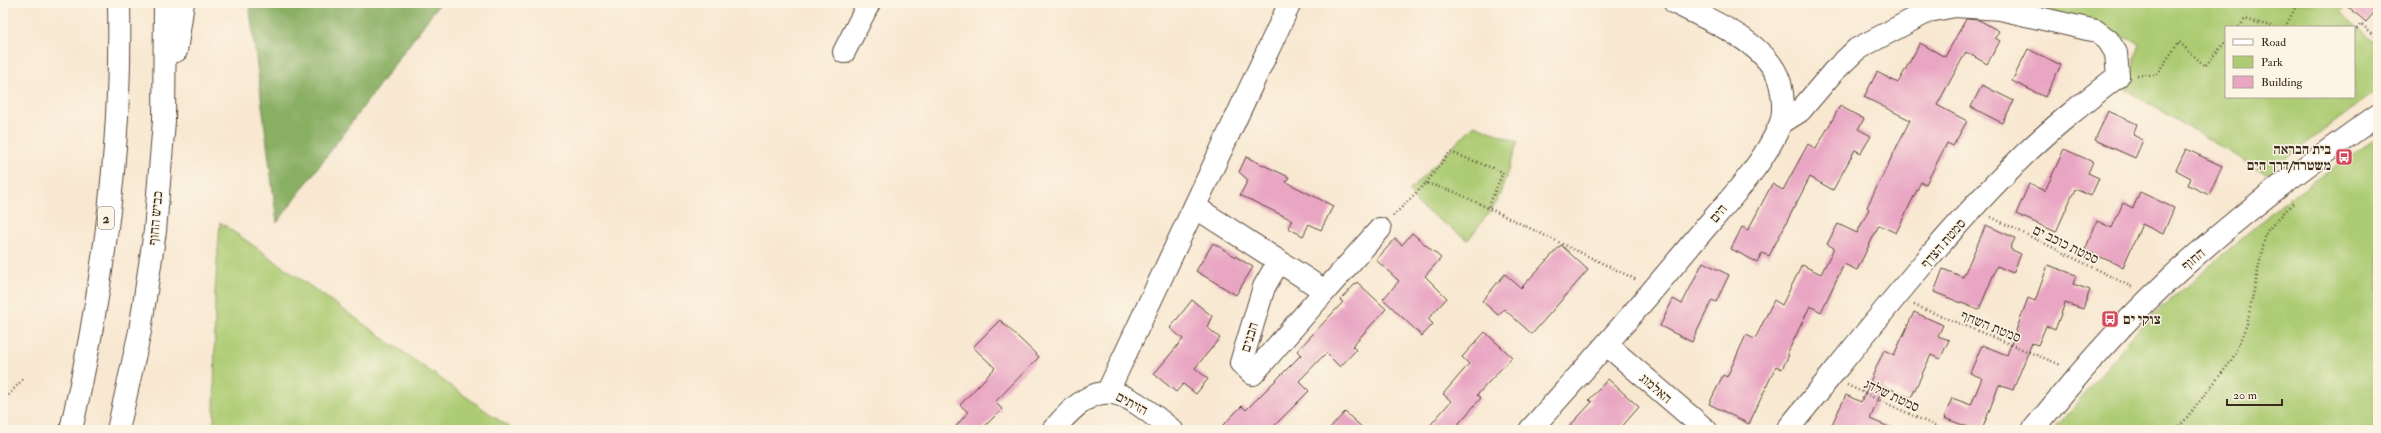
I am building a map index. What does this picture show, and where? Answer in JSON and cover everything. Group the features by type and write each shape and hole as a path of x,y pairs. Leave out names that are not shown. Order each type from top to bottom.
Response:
{"main road":[{"name":"2","path":"71,430 90,337 116,137 119,3"},
{"name":"כביש החוף","path":"118,430 142,316 155,231 164,121 165,3"},
{"path":"164,121 184,3"},
{"path":"844,52 869,3"},
{"path":"1108,391 1290,3"},
{"name":"הים","path":"1530,430 1607,345 1760,163 1781,123 1782,103 1780,83 1773,66 1758,48 1675,3"},
{"path":"1781,123 1800,111 1833,72 1857,49 1929,11 1955,6 2000,9 2096,31 2108,40 2116,53 2118,76"},
{"name":"סמטת הצדף","path":"1787,430 1895,298 1973,208 2026,154 2078,107 2118,76"},
{"name":"החוף","path":"2032,430 2080,372 2151,297 2222,235 2289,180 2378,115"},
{"path":"1195,207 1325,291"},
{"name":"הבנים","path":"1279,261 1264,287 1241,363 1253,374 1380,229"},
{"name":"האלמוג","path":"1607,345 1706,430"},
{"name":"הזיתים","path":"1052,430 1079,403 1094,395 1108,391 1127,398 1146,409 1172,430"}],"path":[{"path":"2286,26 2298,3"},
{"path":"2240,26 2245,19 2270,26"},
{"path":"2355,31 2361,24 2378,38"},
{"path":"2118,76 2156,75 2179,42 2205,66 2225,42"},
{"path":"1380,229 1426,183 1450,152 1503,172 1488,208"},
{"path":"2177,430 2232,360 2247,324 2266,232 2297,199 2289,180"},
{"path":"1426,183 1455,192 1654,288"},
{"name":"סמטת כוכב ים","path":"1973,208 2151,297"},
{"name":"סמטת השחף","path":"1895,298 2080,372"},
{"name":"סמטת שלדג","path":"1830,378 1944,430"},
{"path":"3,402 23,379"}],"green space":[{"path":"249,3 440,3 277,223"},
{"path":"2030,3 2349,3 2340,12 2378,45 2378,90 2277,165 2270,176 2126,90 2140,43"},
{"path":"1474,125 1518,142 1497,202 1468,240 1419,206 1409,191"},
{"path":"2378,137 2378,430 2054,430 2141,326 2281,204"},
{"path":"220,222 513,430 214,430 215,292"}],"building":[{"path":"2344,3 2378,3 2378,8 2366,22"},
{"path":"1966,19 1979,20 1999,31 1995,38 2000,41 1987,64 1966,52 1937,105 1967,121 1953,146 1947,143 1926,184 1921,182 1896,233 1879,225 1857,270 1844,264 1821,312 1810,306 1787,354 1789,355 1782,369 1776,366 1749,424 1709,404 1723,375 1727,377 1746,335 1755,339 1774,300 1782,305 1802,265 1821,274 1834,248 1827,244 1838,224 1857,233 1869,209 1867,207 1910,120 1864,97 1877,72 1898,83 1920,43 1945,57"},
{"path":"2028,49 2061,65 2045,97 2012,81"},
{"path":"1982,85 2014,101 2002,123 1971,107"},
{"path":"1840,106 1864,119 1858,129 1871,136 1861,153 1855,150 1833,190 1810,177 1769,256 1762,253 1757,262 1731,249 1742,227 1748,230 1772,184 1783,190 1808,144 1816,149"},
{"path":"2108,111 2137,124 2133,135 2143,140 2135,158 2095,140"},
{"path":"2064,149 2093,162 2088,173 2099,178 2091,196 2075,189 2056,232 2016,214 2029,184 2045,191"},
{"path":"2186,149 2222,166 2209,195 2188,185 2191,178 2176,170"},
{"path":"1246,157 1289,177 1286,182 1333,206 1321,230 1309,224 1303,236 1288,228 1292,220 1240,195 1248,180 1239,172"},
{"path":"2140,192 2174,208 2163,234 2142,224 2123,267 2085,250 2097,221 2112,228 2123,203 2133,208"},
{"path":"1986,225 2015,238 2010,249 2021,254 2013,273 1997,266 1979,310 1934,292 1943,269 1963,277"},
{"path":"1412,233 1441,258 1425,276 1447,298 1428,319 1433,324 1422,336 1383,299 1399,281 1376,260 1395,239 1402,245"},
{"path":"1213,243 1253,267 1236,295 1196,271"},
{"path":"1561,245 1588,270 1532,334 1504,309 1498,315 1482,301 1505,274 1521,288"},
{"path":"1703,262 1729,275 1716,302 1712,300 1692,342 1660,326 1673,299 1682,304"},
{"path":"2048,265 2076,275 2073,284 2090,290 2083,309 2065,303 2055,330 2046,326 2038,345 2032,343 2013,390 1999,385 1982,430 1976,430 1944,418 1952,398 1971,405 1982,378 1970,373 1982,345 2007,355 2028,298 2035,301"},
{"path":"1357,282 1386,309 1352,346 1356,350 1340,367 1326,353 1299,381 1309,391 1270,430 1218,430 1242,406 1246,410 1301,355 1297,351 1343,302 1340,300"},
{"path":"1192,300 1212,316 1207,327 1220,338 1195,368 1208,379 1196,394 1183,384 1176,392 1154,374 1183,339 1170,328"},
{"path":"1914,312 1943,325 1938,336 1949,340 1940,359 1931,355 1911,398 1884,386 1870,419 1896,430 1845,430 1832,424 1846,395 1861,402 1884,350 1894,355"},
{"path":"1000,320 1039,357 995,402 1002,409 981,430 953,430 968,412 960,405 995,368 973,347"},
{"path":"1485,332 1512,357 1477,395 1481,398 1453,430 1426,430 1451,401 1443,394 1469,364 1462,357"},
{"path":"1608,379 1639,407 1619,430 1566,430 1592,402 1589,400"},
{"path":"1345,412 1365,430 1328,430"}],"place":[{"name":"בית הבראה משטרה/דרך הים","path":"2344,157"},
{"name":"צוקי ים","path":"2110,319"}]}
